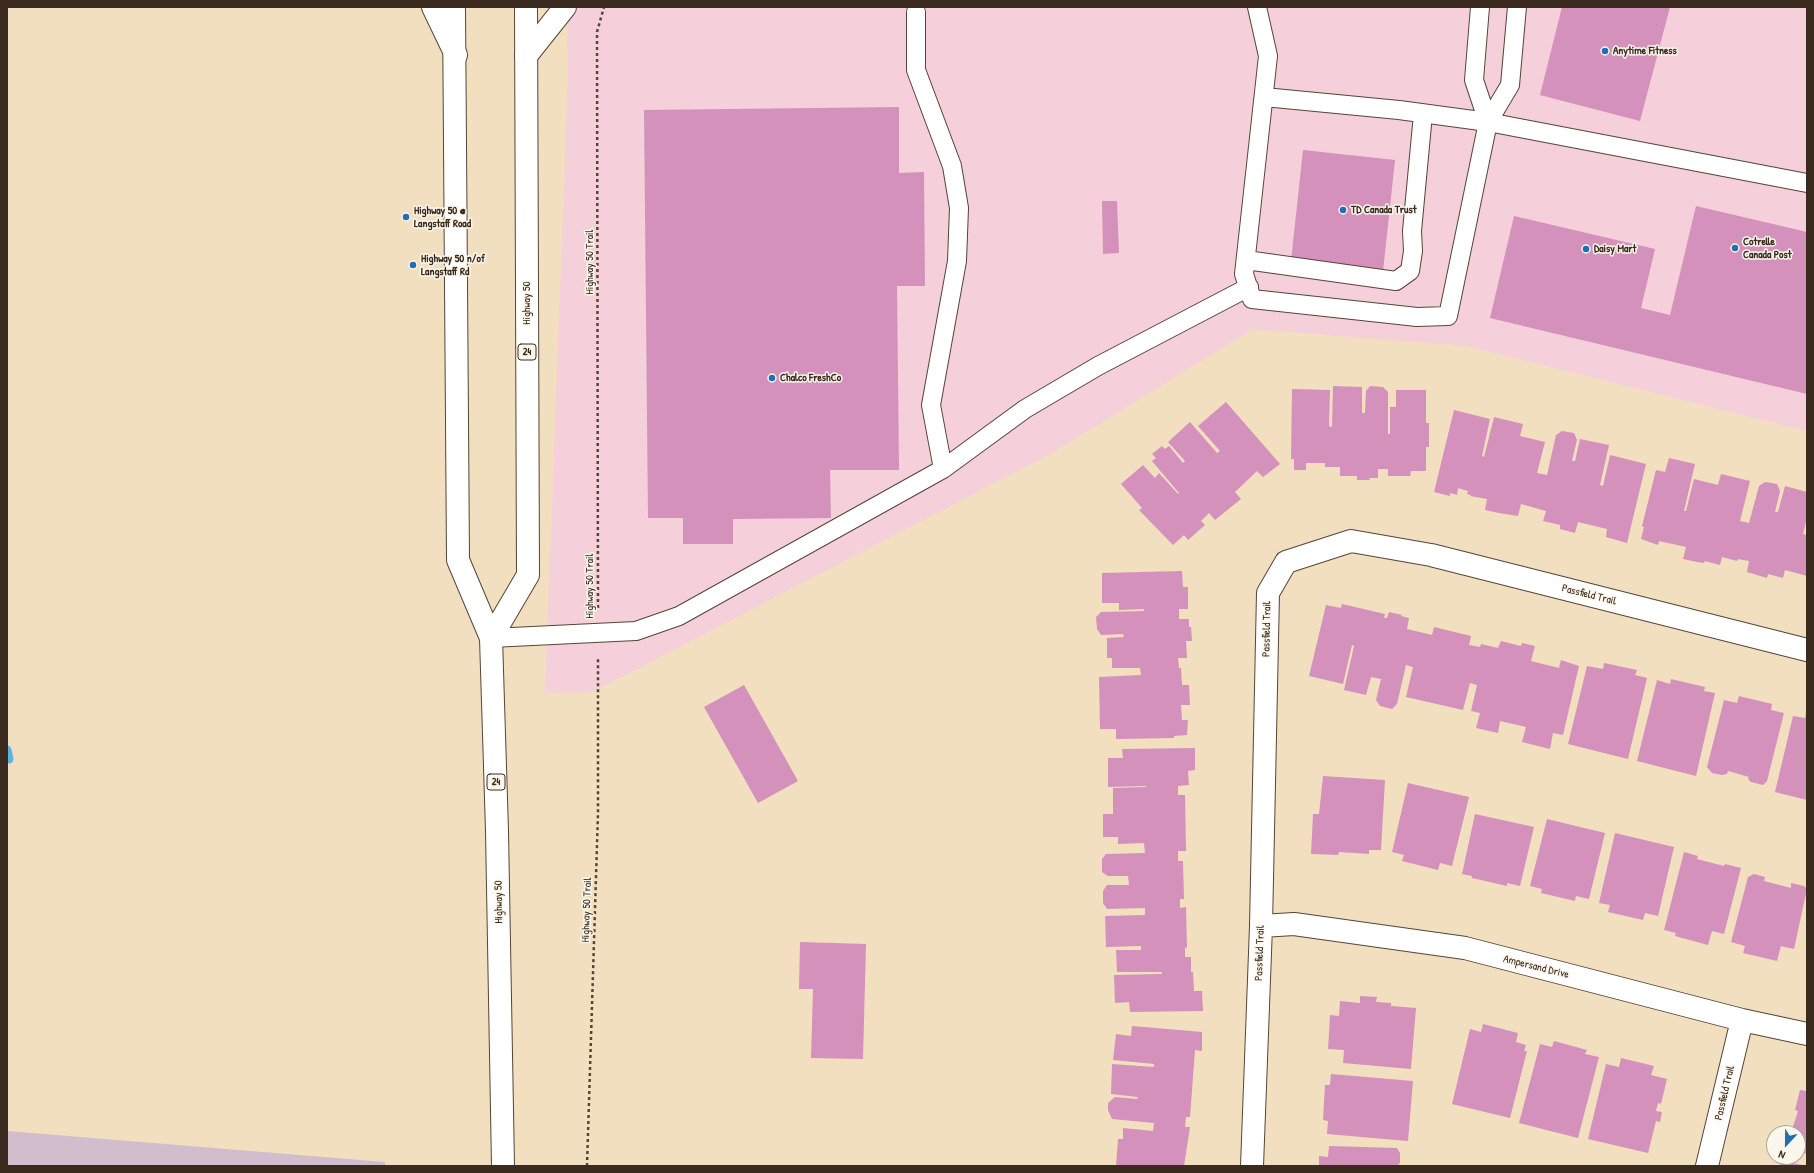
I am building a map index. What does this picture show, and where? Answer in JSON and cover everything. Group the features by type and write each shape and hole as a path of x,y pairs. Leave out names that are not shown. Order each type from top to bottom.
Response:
{"main road":[{"path":"433,7 456,55"},
{"name":"Highway 50","path":"454,7 456,55 458,560 491,638 497,831 503,1166"},
{"name":"Highway 50","path":"491,638 528,575 526,7"},
{"path":"526,56 565,7"},
{"name":"Passfield Trail","path":"1252,1166 1261,926 1268,593 1286,562 1351,541 1431,555 1807,650"},
{"name":"Ampersand Drive","path":"1261,926 1294,924 1465,948 1742,1020 1807,1034"},
{"name":"Passfield Trail","path":"1707,1166 1742,1020"}],"lane":[{"path":"1257,7 1268,56 1244,274 1252,299 1417,317 1448,316 1488,122 1510,85 1518,7"},
{"path":"1480,7 1474,80 1488,122"},
{"path":"916,12 916,70 952,166 959,208 957,261 931,405 943,469"},
{"path":"1264,97 1488,122 1807,184"},
{"path":"1246,260 1396,281 1410,271 1413,251 1412,231 1423,114"},
{"path":"491,638 636,631 679,616 943,469 1025,409 1098,366 1249,287"}],"path":[{"name":"Highway 50 Trail","path":"587,1166 598,813 597,32 604,7"}],"shaded area":[{"path":"567,7 1807,7 1807,431 1466,346 1253,329 1052,453 645,665 592,692 545,693 568,80"},
{"path":"7,1131 385,1162 385,1166 7,1166"}],"building":[{"name":"Anytime Fitness","path":"1562,7 1670,7 1640,121 1540,95"},
{"name":"Chalco FreshCo","path":"899,107 899,173 924,172 925,286 897,286 899,470 830,470 831,518 733,519 733,544 683,544 683,518 648,518 644,110"},
{"name":"TD Canada Trust","path":"1303,150 1395,160 1383,271 1291,261"},
{"path":"1102,201 1117,201 1119,253 1103,254"},
{"path":"1696,206 1807,232 1807,394 1490,318 1514,216 1655,249 1641,308 1670,315"},
{"path":"1333,386 1362,387 1362,413 1365,413 1366,391 1370,386 1383,387 1388,392 1388,434 1390,434 1390,407 1396,407 1396,390 1426,390 1426,423 1429,423 1429,447 1426,447 1426,471 1411,471 1410,476 1388,476 1388,469 1378,469 1378,478 1369,478 1370,480 1357,480 1357,476 1340,476 1340,467 1325,467 1325,463 1306,463 1306,470 1294,470 1294,459 1291,459 1292,389 1330,390 1329,426 1332,427"},
{"path":"1226,402 1280,464 1263,477 1257,471 1235,492 1241,499 1215,520 1209,513 1201,521 1205,525 1188,540 1184,535 1173,545 1139,510 1142,508 1121,484 1143,465 1155,478 1159,473 1178,494 1179,493 1152,461 1156,458 1152,454 1162,446 1165,449 1169,446 1183,463 1185,461 1168,442 1190,422 1217,453 1220,451 1198,426"},
{"path":"1454,410 1490,419 1482,456 1484,457 1494,417 1523,424 1520,436 1545,442 1537,473 1547,475 1556,435 1562,431 1574,433 1577,440 1572,461 1575,461 1580,439 1609,445 1600,485 1603,486 1610,455 1646,464 1627,543 1606,537 1607,529 1578,522 1575,533 1560,529 1560,525 1543,521 1546,511 1521,504 1518,516 1485,510 1487,499 1470,496 1471,495 1467,494 1468,491 1458,488 1457,495 1450,493 1450,496 1434,492"},
{"path":"1669,458 1695,464 1684,511 1686,511 1694,479 1718,485 1721,474 1750,481 1740,521 1749,523 1759,486 1765,482 1777,484 1780,491 1775,512 1778,512 1785,486 1807,492 1807,518 1803,534 1807,535 1807,576 1785,570 1783,578 1768,574 1767,578 1747,572 1749,561 1738,559 1737,561 1722,557 1720,565 1705,561 1704,563 1697,562 1683,559 1686,547 1659,541 1658,545 1641,539 1644,527 1642,526 1656,470 1665,472"},
{"path":"1182,571 1183,587 1188,587 1188,609 1179,609 1179,619 1189,619 1192,641 1186,641 1187,658 1178,658 1179,668 1181,668 1182,685 1189,685 1190,705 1181,705 1182,720 1188,720 1187,735 1174,736 1174,738 1116,739 1116,729 1100,729 1099,677 1141,675 1140,668 1112,668 1112,658 1107,658 1107,638 1124,637 1123,634 1101,635 1097,629 1096,617 1101,612 1144,611 1144,609 1119,610 1119,603 1102,603 1102,573"},
{"path":"1342,604 1385,614 1384,618 1387,618 1389,612 1402,615 1401,616 1409,618 1407,629 1432,635 1434,627 1471,636 1469,645 1480,647 1481,644 1498,648 1501,641 1521,646 1522,643 1535,646 1531,661 1559,668 1561,660 1579,666 1563,735 1553,733 1550,749 1522,742 1526,727 1500,721 1498,733 1476,728 1480,713 1471,711 1477,685 1470,683 1463,710 1406,697 1413,667 1406,665 1397,704 1392,709 1380,706 1376,700 1381,679 1371,677 1366,695 1344,690 1354,646 1352,645 1343,684 1309,676 1326,605 1341,608"},
{"path":"1604,663 1637,670 1635,675 1647,678 1628,759 1568,744 1587,666 1603,669"},
{"path":"1671,679 1705,687 1704,691 1715,693 1696,776 1637,761 1657,680 1670,684"},
{"path":"744,685 798,781 758,803 704,707"},
{"path":"1739,696 1772,704 1771,710 1784,713 1767,781 1763,785 1751,782 1748,779 1749,777 1728,771 1727,774 1722,775 1712,773 1707,767 1724,700 1737,703"},
{"path":"1806,713 1807,800 1775,792 1793,716 1805,718"},
{"path":"1195,748 1195,770 1188,771 1189,785 1178,786 1178,795 1185,795 1186,851 1178,851 1178,861 1183,861 1184,899 1180,899 1180,908 1186,907 1187,948 1185,947 1185,957 1191,957 1191,972 1193,972 1194,991 1202,991 1203,1011 1130,1012 1129,1002 1115,1003 1114,975 1162,974 1162,972 1117,972 1116,950 1141,950 1141,946 1106,947 1105,916 1145,915 1145,908 1107,909 1103,903 1103,891 1107,885 1129,885 1128,876 1108,876 1102,872 1102,859 1106,854 1145,853 1144,843 1118,844 1118,837 1103,837 1103,814 1113,814 1113,788 1146,786 1108,787 1108,758 1123,758 1122,749"},
{"path":"1323,776 1385,780 1381,850 1369,850 1369,854 1339,852 1338,855 1311,854 1313,814 1319,814"},
{"path":"1408,783 1469,797 1452,866 1440,863 1438,870 1402,861 1404,855 1392,852"},
{"path":"1475,814 1534,827 1520,886 1507,883 1507,886 1472,878 1472,876 1462,874"},
{"path":"1547,819 1605,833 1589,899 1576,896 1575,901 1541,893 1542,889 1530,886"},
{"path":"1615,833 1674,847 1658,916 1645,913 1643,920 1608,912 1610,905 1599,903"},
{"path":"1684,852 1698,856 1697,859 1724,866 1725,864 1741,868 1724,934 1712,931 1708,945 1675,936 1676,933 1664,930"},
{"path":"1754,874 1765,877 1764,881 1791,888 1791,883 1804,886 1807,889 1794,949 1781,946 1777,961 1743,953 1745,946 1731,942 1748,877"},
{"path":"800,942 866,944 863,1059 811,1058 813,989 799,989"},
{"path":"1360,996 1377,997 1376,1002 1391,1003 1391,1006 1416,1008 1411,1069 1343,1063 1344,1050 1328,1049 1330,1015 1339,1016 1340,1001 1360,1003"},
{"path":"1483,1024 1518,1033 1516,1042 1526,1045 1524,1051 1527,1051 1510,1118 1452,1104 1470,1029 1481,1032"},
{"path":"1132,1026 1202,1032 1202,1051 1195,1050 1190,1117 1186,1117 1185,1127 1190,1127 1184,1166 1116,1166 1118,1139 1123,1139 1123,1128 1153,1131 1154,1123 1112,1119 1108,1110 1108,1103 1115,1097 1137,1099 1138,1097 1111,1094 1112,1064 1154,1067 1154,1064 1113,1060 1116,1034 1131,1036"},
{"path":"1554,1041 1587,1050 1585,1054 1599,1057 1578,1138 1519,1123 1540,1044 1552,1047"},
{"path":"1621,1058 1654,1066 1651,1075 1667,1079 1661,1104 1658,1103 1656,1111 1662,1112 1660,1122 1656,1121 1648,1153 1588,1139 1606,1064 1619,1067"},
{"path":"1331,1074 1413,1081 1408,1141 1327,1134 1328,1121 1323,1120 1325,1085 1330,1085"},
{"path":"1800,1090 1807,1091 1807,1154 1806,1125 1794,1125 1798,1111 1795,1110"},
{"path":"1329,1146 1397,1148 1400,1153 1400,1163 1397,1166 1319,1166 1319,1156 1328,1157"},
{"path":"1780,1165 1802,1165 1802,1166"}],"waterway":[{"path":"7,750 9,759"}],"place":[{"name":"Anytime Fitness","path":"1605,51"},
{"name":"TD Canada Trust","path":"1343,210"},
{"name":"Highway 50 @ Langstaff Road","path":"406,217"},
{"name":"Cotrelle Canada Post","path":"1735,248"},
{"name":"Daisy Mart","path":"1586,249"},
{"name":"Highway 50 n/of Langstaff Rd","path":"413,265"},
{"name":"Chalco FreshCo","path":"772,378"}]}
